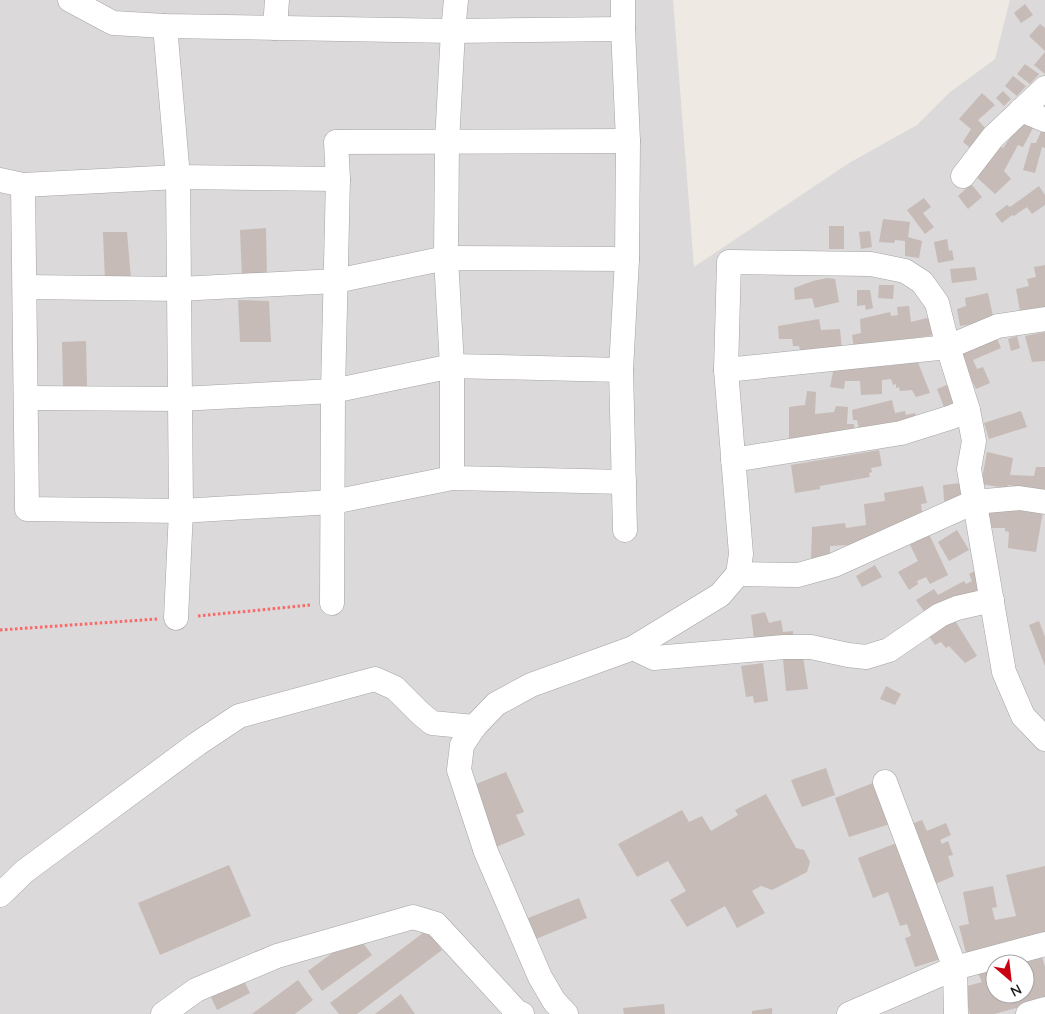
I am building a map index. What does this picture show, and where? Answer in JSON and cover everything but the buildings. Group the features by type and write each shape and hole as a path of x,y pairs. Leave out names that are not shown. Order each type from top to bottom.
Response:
{"street":[{"path":"70,0 113,23 165,26 453,32 623,29"},
{"path":"275,28 277,0"},
{"path":"452,478 452,366 446,258 447,142 456,0"},
{"path":"623,0 628,141 627,259 621,370 625,530"},
{"path":"165,26 178,177 181,512 176,618"},
{"path":"963,176 993,138 1045,88"},
{"path":"1021,110 1045,120"},
{"path":"332,602 333,391 338,180 336,142 628,141"},
{"path":"0,180 23,184 178,177 338,180"},
{"path":"23,184 27,509 181,512 333,502 452,478 624,482"},
{"path":"25,287 179,289 336,282 446,258 627,259"},
{"path":"566,1014 554,1001 540,977 486,852 460,770 462,745 474,727 496,704 531,685 633,648 720,595 738,574 741,554 726,370 728,262 871,264 904,272 922,282 937,303 948,347 968,410 974,441 969,469 1004,672 1023,716 1045,739"},
{"path":"726,370 948,347 998,326 1045,319"},
{"path":"26,398 180,398 333,391 452,366 621,370"},
{"path":"733,460 901,433 968,410"},
{"path":"738,574 798,575 834,565 974,502 1019,498 1045,502"},
{"path":"633,648 654,658 802,647 866,657 889,650 940,615 957,608 992,600"},
{"path":"0,895 25,871 197,744 240,716 375,679 395,688 432,722 474,727"},
{"path":"885,782 955,968 956,1014"},
{"path":"163,1014 196,990 277,956 413,917 436,924 516,1011 522,1014"},
{"path":"849,1014 955,968 1045,944"},
{"path":"1028,1014 1045,1009"}],"shaded area":[{"path":"0,0 673,0 694,267 849,163 917,125 949,93 995,59 1010,0 1045,0 1045,1014 0,1014"}]}
